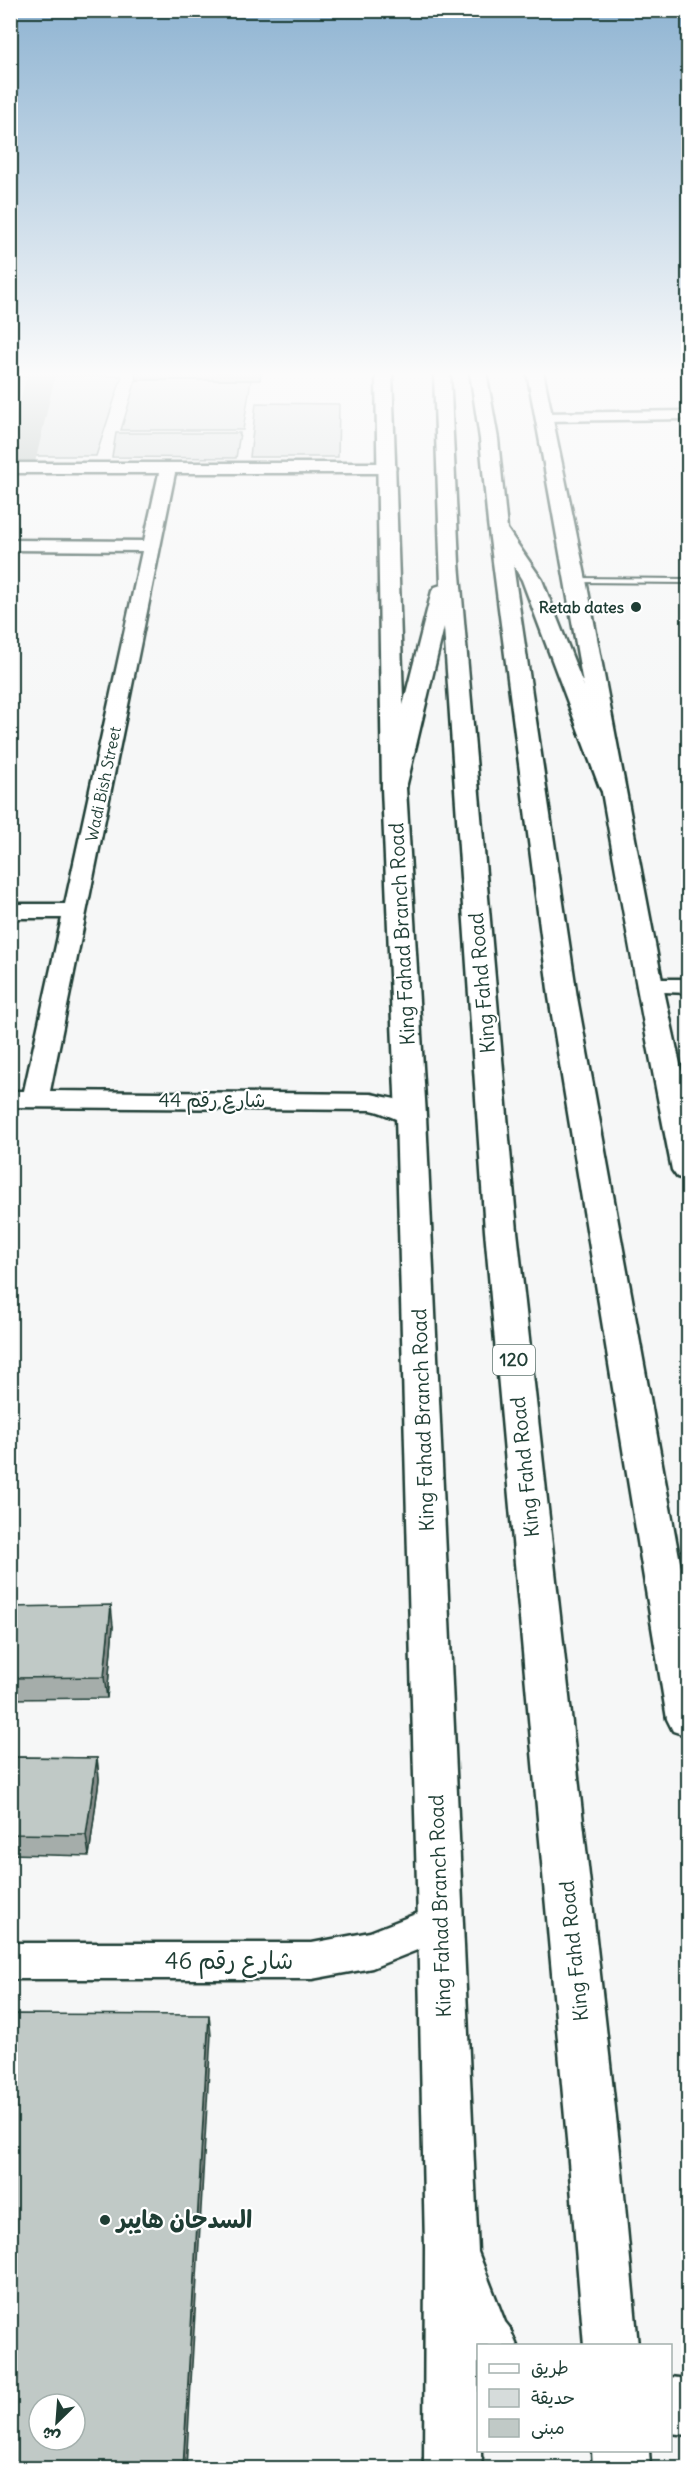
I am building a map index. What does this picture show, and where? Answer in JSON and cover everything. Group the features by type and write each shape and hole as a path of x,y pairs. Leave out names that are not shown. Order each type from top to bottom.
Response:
{"main road":[{"name":"King Fahad Branch Road","path":"388,488 394,788 411,1116 441,1922 451,2247 452,2465"},
{"name":"King Fahd Road","path":"446,488 448,563 501,1231 595,2162 611,2344"},
{"path":"494,488 563,997 688,1719"},
{"path":"557,488 649,986 688,1170"},
{"path":"497,523 532,580 612,788"},
{"path":"394,788 448,563"},
{"path":"451,2247 484,2340 488,2344"},
{"path":"672,2406 688,2407"},
{"path":"620,2452 621,2469"}],"street":[{"name":"Wadi Bish Street","path":"23,1099 76,911 164,488"},
{"path":"10,545 152,546"},
{"path":"10,911 76,911"},
{"path":"649,986 688,986"},
{"name":"شارع رقم 44","path":"23,1099 371,1102 392,1106 411,1116"},
{"name":"شارع رقم 46","path":"10,1960 312,1961 372,1950 441,1922"}],"lane":[{"path":"576,580 688,581"}],"building":[{"path":"111,1605 104,1677 10,1678 10,1607"},
{"path":"10,1757 97,1758 86,1835 10,1834"},
{"name":"السدحان هايبر","path":"10,2014 209,2015 183,2469 10,2469"}],"place":[{"name":"Retab dates","path":"636,607"},
{"name":"السدحان هايبر","path":"105,2220"}]}
